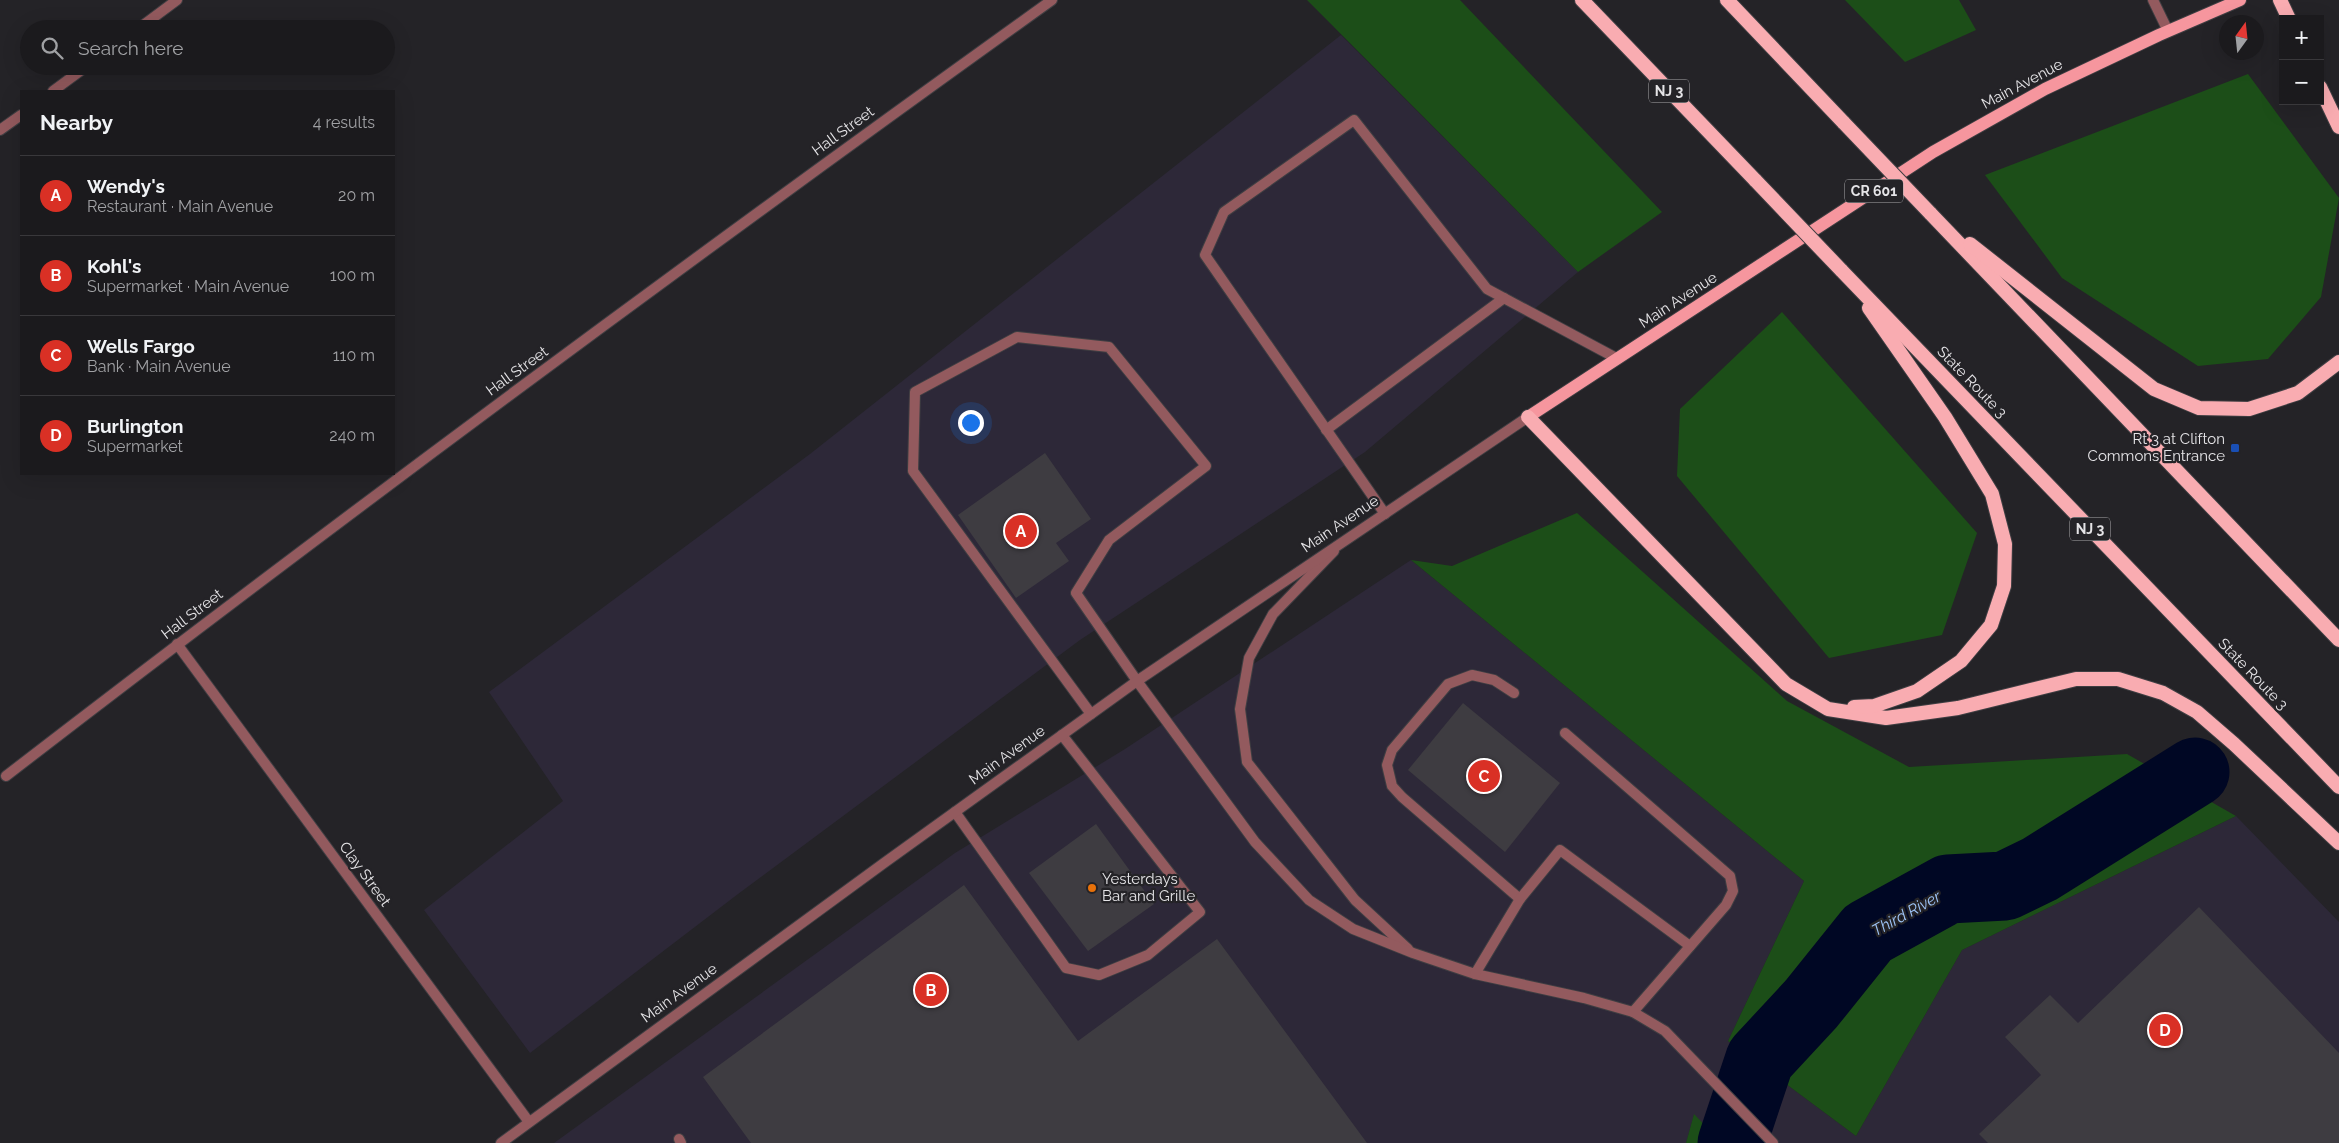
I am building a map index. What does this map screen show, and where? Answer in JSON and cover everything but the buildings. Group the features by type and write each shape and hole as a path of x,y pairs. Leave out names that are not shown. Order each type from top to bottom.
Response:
{"highway":[{"name":"State Route 3","path":"1582,0 2339,787"},
{"path":"1727,0 2339,640"},
{"path":"2280,0 2287,15"},
{"path":"2324,95 2339,127"},
{"path":"1930,212 2154,389 2199,408 2250,409 2298,393 2339,362"},
{"path":"1828,709 1874,706 1917,691 1961,661 1991,625 2004,586 2005,544 1992,494 1945,417 1842,270"},
{"path":"1528,417 1786,684 1828,709 1886,718 1958,708 2076,679 2118,680 2163,693 2197,712 2234,744 2339,843"}],"main road":[{"name":"Main Avenue","path":"1528,417 1933,152 2045,89 2168,31 2240,0"}],"street":[{"path":"150,20 176,0"},
{"name":"Hall Street","path":"6,776 177,644 749,218 1052,0"},
{"path":"2154,0 2168,31"},
{"path":"54,90 75,75"},
{"path":"0,130 20,115"},
{"path":"1385,514 1204,255 1224,212 1354,120 1487,289 1618,359"},
{"path":"1326,430 1504,298"},
{"path":"1091,714 913,471 916,392 1017,337 1109,347 1206,466 1109,540 1076,593 1137,681 1255,842 1309,900 1352,929 1413,953 1475,974 1584,998 1633,1012 1665,1031 1773,1143"},
{"name":"Main Avenue","path":"501,1143 1137,681 1528,417"},
{"path":"1341,542 1273,614 1249,658 1240,709 1247,762 1355,900 1413,953"},
{"name":"Clay Street","path":"177,644 529,1122"},
{"path":"1514,693 1494,680 1472,675 1448,684 1392,750 1388,765 1392,786 1402,797 1520,900"},
{"path":"1565,733 1730,876 1733,891 1726,905 1633,1012"},
{"path":"955,812 1066,968 1099,975 1148,955 1200,912 1062,735"},
{"path":"1475,974 1520,900 1560,850 1690,946"}],"shaded area":[{"path":"1341,35 1578,272 1365,452 1080,640 738,894 530,1053 424,910 563,801 489,692 810,454"},
{"path":"1411,560 1804,881 1728,1041 1856,1136 1962,950 2236,816 2339,922 2339,1143 1722,1143 1694,1115 1686,1143 554,1143 955,853 1125,749"}],"green space":[{"path":"1307,0 1460,0 1662,212 1578,272"},
{"path":"1845,0 1959,0 1976,30 1905,62"},
{"path":"2248,74 2339,198 2321,297 2268,359 2198,366 2062,278 1985,175"},
{"path":"1782,312 1977,533 1942,635 1829,658 1677,476 1680,409"},
{"path":"1577,513 1787,701 1909,767 2127,754 2236,816 1962,950 1856,1136 1728,1041 1804,881 1411,560 1452,566"},
{"path":"1694,1114 1722,1143 1686,1143"}],"waterway":[{"name":"Third River","path":"1732,1143 1760,1059 1811,1004 1868,933 1948,889 2005,886 2040,869 2195,772"}],"place":[{"name":"Rt 3 at Clifton Commons Entrance","path":"2235,448"},
{"name":"Wendy's","path":"1021,531"},
{"name":"Wells Fargo","path":"1484,776"},
{"name":"Yesterdays Bar and Grille","path":"1092,888"},
{"name":"Kohl's","path":"931,990"},
{"name":"Burlington","path":"2165,1030"}]}
